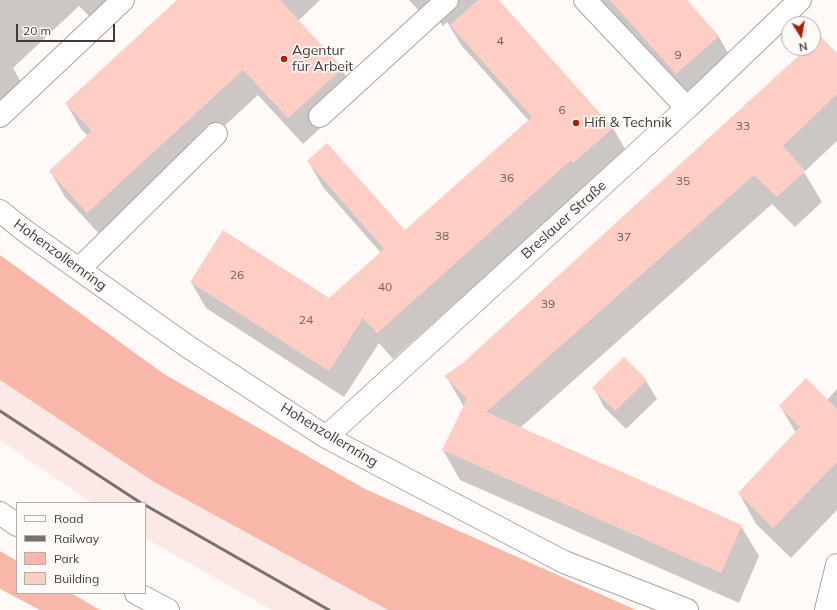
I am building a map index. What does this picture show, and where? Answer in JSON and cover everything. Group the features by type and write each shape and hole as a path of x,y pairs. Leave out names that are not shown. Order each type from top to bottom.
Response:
{"main road":[{"path":"0,116 122,0"},
{"path":"320,116 447,0"},
{"path":"585,0 687,108"},
{"name":"Breslauer Straße","path":"326,437 687,108 800,0"},
{"path":"79,269 216,134"},
{"name":"Hohenzollernring","path":"0,211 24,231 187,346 326,437 564,562 687,610"},
{"path":"0,513 16,524"},
{"path":"826,610 837,565"},
{"path":"138,594 168,610"}],"shaded area":[{"path":"0,380 154,482 388,610 272,610 146,539 146,502 91,502 0,440"}],"green space":[{"path":"0,255 164,374 365,489 636,610 388,610 154,482 0,380"},
{"path":"0,551 16,560 16,594 73,594 100,610 40,610 0,589"}],"building":[{"path":"177,0 280,0 343,68 288,118 243,70 87,213 49,171 92,131 65,103"},
{"path":"478,0 499,0 613,128 573,163 571,160 377,333 363,318 329,371 190,282 223,230 329,298 384,249 307,161 327,143 405,230 532,117 450,25"},
{"path":"610,0 687,0 719,36 676,74"},
{"path":"821,37 837,53 837,94 783,146 805,171 777,197 754,175 486,412 742,525 721,573 442,450 467,399 444,376 464,362 798,56 821,56"},
{"path":"624,357 647,380 615,411 592,388"},
{"path":"806,378 837,409 837,462 773,528 738,493 800,427 779,406"}],"railway":[{"path":"0,411 139,502"},
{"path":"146,506 329,610"}],"place":[{"name":"Agentur für Arbeit","path":"284,59"},
{"name":"Hifi & Technik","path":"576,123"}]}
